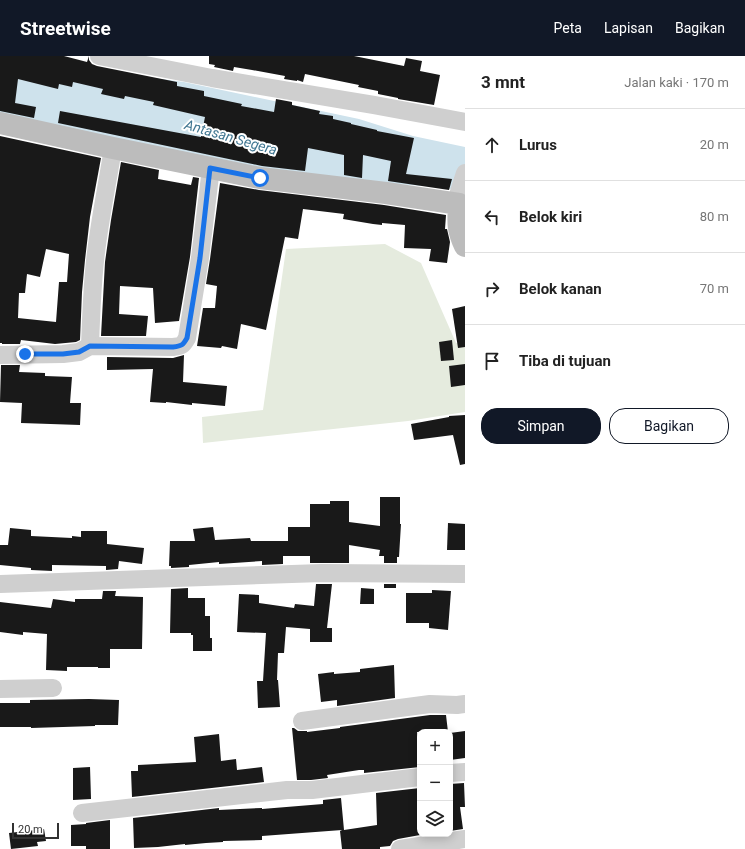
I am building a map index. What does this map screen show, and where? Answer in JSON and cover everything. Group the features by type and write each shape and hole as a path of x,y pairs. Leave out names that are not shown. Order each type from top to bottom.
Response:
{"street":[{"path":"99,56 212,78 465,122"},
{"path":"0,123 260,178 386,193 458,199"},
{"path":"90,346 95,260 113,148"},
{"path":"0,355 79,352 90,346 179,347 183,344 187,338 200,258 210,168"},
{"path":"465,173 458,199 458,225 465,246"},
{"path":"0,584 322,573 465,574"},
{"path":"0,689 53,688"},
{"path":"302,721 430,704 465,704"},
{"path":"453,774 465,772"},
{"path":"82,813 287,790 312,790 417,777"},
{"path":"400,849 465,839"}],"shaded area":[{"path":"385,244 421,263 456,343 465,344 465,412 408,421 203,443 202,417 263,410 286,249"}],"water":[{"name":"Antasan Segera","path":"0,56 69,67 184,82 359,119 413,136 465,147 465,191 438,187 324,179 0,120"}],"building":[{"path":"0,56 64,56 87,62 89,56 89,60 92,64 97,66 177,82 177,86 204,91 204,96 242,104 241,106 274,112 276,99 292,102 292,105 320,111 319,114 333,116 333,119 377,131 414,138 406,174 452,179 449,190 388,181 391,161 363,155 362,178 344,175 344,155 308,148 305,171 262,166 58,123 60,111 201,137 205,117 153,105 154,102 125,96 124,99 101,94 103,89 73,82 72,87 59,84 58,89 18,79 15,103 36,107 34,118 0,111"},
{"path":"209,56 354,56 404,66 406,58 422,61 420,71 440,75 434,105 398,99 378,94 378,91 358,87 359,85 305,74 303,82 284,79 285,76 252,70 234,67 233,71 214,67 215,65 209,64"},
{"path":"0,136 101,158 90,217 85,260 80,340 76,342 55,344 21,340 20,344 0,343","holes":["46,249 69,254 67,282 59,282 56,322 18,318 19,293 25,293 27,274 40,277"]},
{"path":"121,162 159,170 158,179 191,185 193,177 199,178 190,257 179,321 155,323 153,288 120,286 119,314 148,316 146,336 101,336 105,262"},
{"path":"220,183 259,190 384,205 446,215 445,229 447,229 450,242 447,263 429,261 431,249 404,248 405,225 382,223 382,225 373,224 343,219 344,214 303,209 298,239 285,237 266,330 241,324 237,349 222,346 221,348 197,346 203,308 215,308 217,286 206,284"},
{"path":"465,306 465,347 458,348 452,309"},
{"path":"452,340 454,360 441,361 439,342"},
{"path":"184,355 183,382 227,386 225,406 192,403 192,405 150,402 153,369 107,370 107,357 173,358"},
{"path":"465,364 465,385 451,387 449,366"},
{"path":"1,365 20,365 19,372 45,373 45,376 72,377 70,403 81,403 80,425 21,423 22,403 0,402"},
{"path":"465,415 465,464 460,465 453,435 414,440 411,424 449,416"},
{"path":"380,497 400,497 401,524 399,557 397,557 397,563 384,563 384,556 379,556 380,550 349,545 349,563 310,563 310,556 283,556 283,564 262,565 262,561 219,564 219,562 189,565 189,567 171,568 171,566 169,566 170,541 195,541 193,529 213,527 215,540 250,538 251,541 288,541 288,527 310,527 310,504 330,504 330,501 349,501 349,522 380,526"},
{"path":"448,523 465,524 465,550 447,550"},
{"path":"10,528 31,530 31,536 72,538 72,536 81,537 81,531 107,531 107,544 144,548 142,564 119,561 118,569 106,570 106,566 52,565 52,571 31,570 31,568 0,565 0,545 8,545"},
{"path":"316,584 332,584 327,628 332,628 332,642 310,642 310,629 286,627 284,653 278,653 277,680 280,707 258,708 257,681 263,681 266,633 237,632 239,594 259,595 259,603 294,608 295,604 314,606"},
{"path":"384,584 396,584 396,588 384,588"},
{"path":"188,588 188,598 205,598 205,616 210,616 210,638 212,638 212,651 193,651 193,635 191,635 191,633 170,633 171,589"},
{"path":"361,588 374,589 374,604 360,604"},
{"path":"432,590 451,591 448,630 429,628 429,623 406,623 406,593 432,593"},
{"path":"103,591 116,591 115,596 143,597 142,649 110,649 110,668 67,667 67,671 46,670 47,634 23,632 23,635 0,632 0,602 51,608 53,599 75,602 75,599 102,599"},
{"path":"394,665 395,698 337,706 337,700 321,702 318,674 334,672 334,674 360,672 360,669"},
{"path":"30,700 119,700 118,725 31,728 0,727 0,703 30,703"},
{"path":"430,715 446,715 448,729 417,729 417,767 364,773 364,770 359,770 327,775 328,778 297,780 292,728 298,731 307,732"},
{"path":"465,731 465,758 453,760 453,733"},
{"path":"219,734 221,761 236,759 237,770 262,767 264,782 132,797 131,771 138,771 138,765 196,762 194,737"},
{"path":"90,767 91,799 73,800 73,768"},
{"path":"464,783 465,807 460,807 463,829 453,831 453,801 453,784"},
{"path":"417,788 417,836 398,839 393,841 390,846 380,847 380,849 342,849 340,831 342,830 262,836 262,840 223,841 134,848 133,818 219,808 219,810 262,809 323,804 323,800 341,798 344,830 377,825 376,793"},
{"path":"110,820 110,849 86,849 86,846 71,846 71,825"},
{"path":"44,829 46,841 37,842 38,846 11,849 9,833"}],"route":[{"path":"25,354 63,354 79,352 90,346 179,347 187,338 200,258 210,168 260,178"}]}
